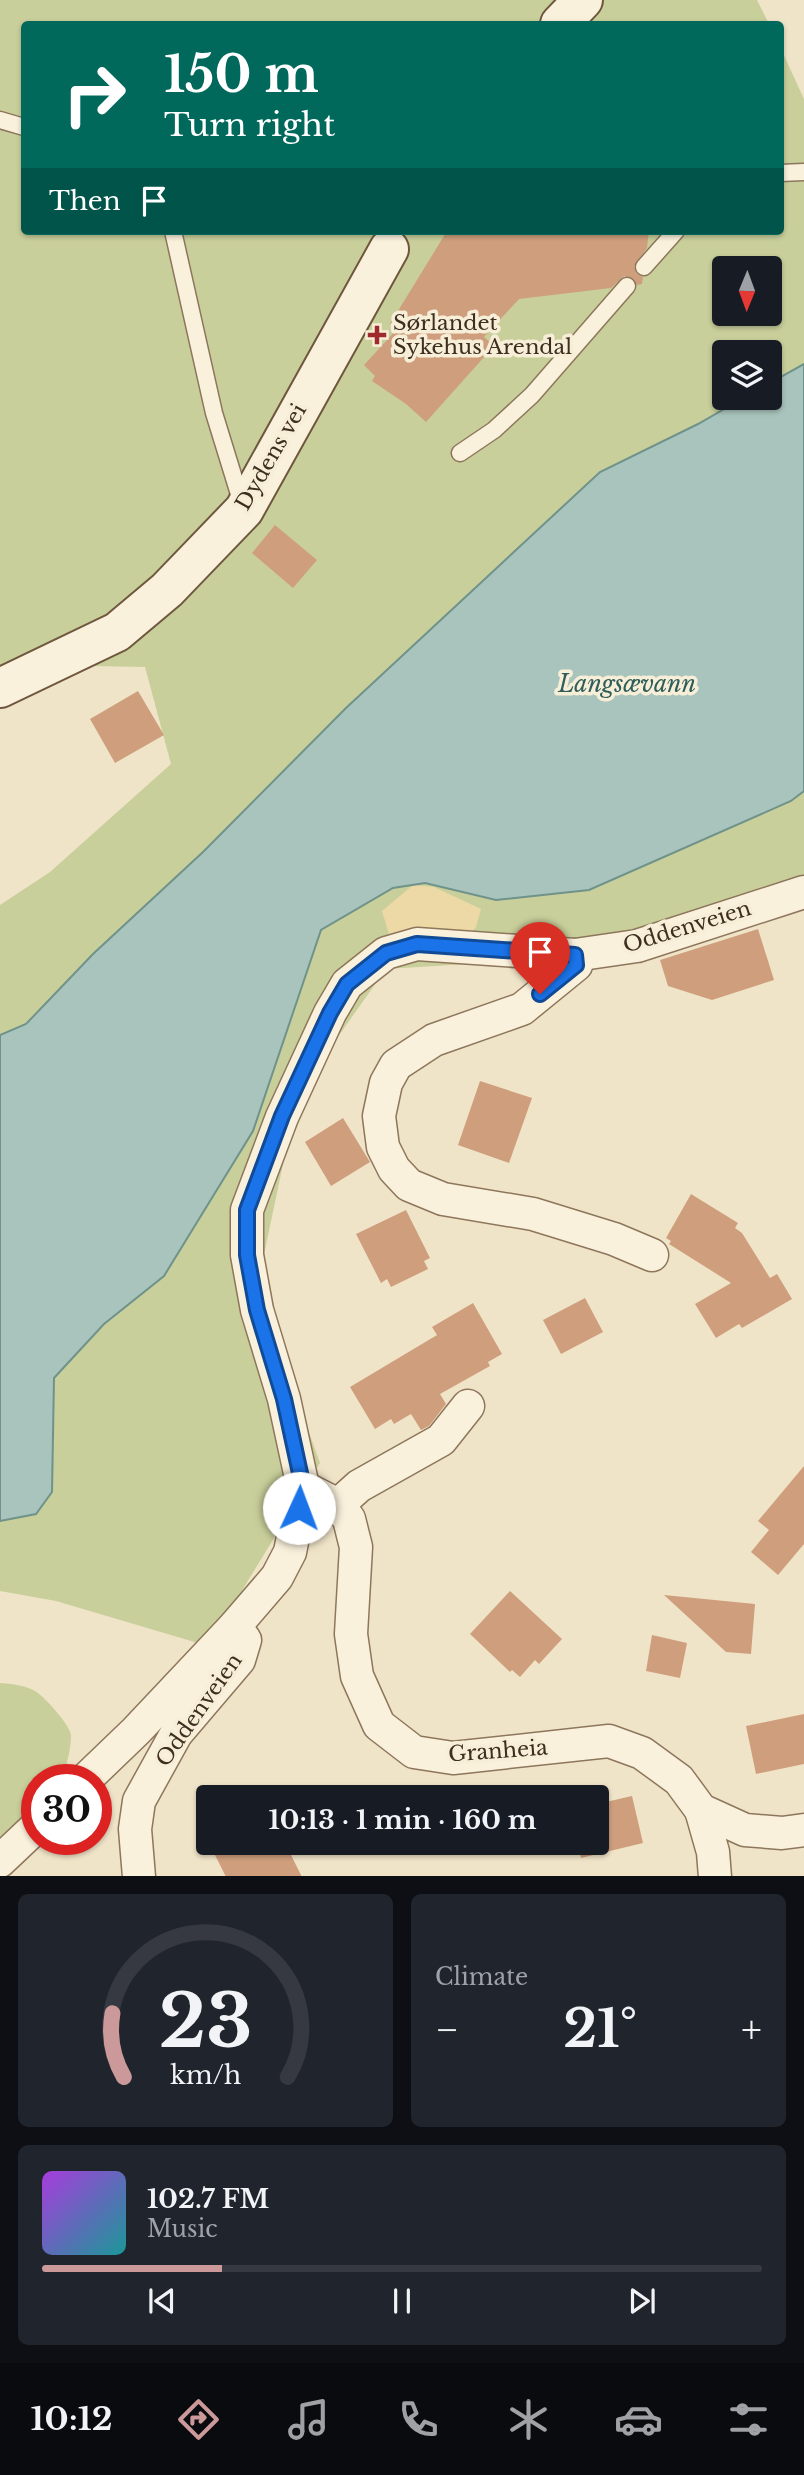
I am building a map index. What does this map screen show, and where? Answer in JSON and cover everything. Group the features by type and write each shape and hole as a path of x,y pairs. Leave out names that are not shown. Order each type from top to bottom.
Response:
{"street":[{"path":"563,21 583,0"},
{"name":"Dydens vei","path":"0,688 117,632 167,590 244,510 389,248"},
{"name":"Oddenveien","path":"102,1764 235,1626 277,1577 290,1552 303,1487 284,1399 257,1310 247,1255 247,1210 282,1116 330,1013 347,984 386,953 417,944 575,955 637,946 804,892"},
{"path":"575,955 576,965 522,1009 434,1040 396,1065 386,1083 379,1116 383,1147 394,1169 409,1185 432,1195 533,1214 614,1239 652,1255"},
{"path":"303,1487 338,1505 359,1486 440,1440 468,1406"},
{"name":"Granheia","path":"338,1505 349,1519 356,1547 351,1634 357,1676 379,1725 414,1752 453,1758 609,1741 642,1753 679,1780 701,1810 713,1852 715,1876"},
{"name":"Oddenveien","path":"139,1876 135,1829 139,1801 176,1734 239,1660 245,1640 235,1626"},
{"name":"Granheia","path":"701,1810 745,1830 782,1833 804,1830"},
{"path":"0,1861 21,1841"}],"lane":[{"path":"0,121 21,126"},
{"path":"784,173 804,172"},
{"path":"174,235 214,413 244,510"},
{"path":"645,267 673,235"},
{"path":"460,453 494,430 532,395 627,286"}],"green space":[{"name":"Sørlandet Sykehus Arendal","path":"0,0 757,0 768,21 21,21 21,235 784,235 784,56 804,99 804,364 782,376 782,340 712,340 712,410 722,410 600,472 346,708 203,852 93,954 26,1024 0,1035 0,905 50,872 171,764 145,667 37,665 0,677"},
{"path":"804,791 804,904 604,956 386,969 298,1093 257,1288 320,1463 208,1646 56,1601 0,1591 0,1521 20,1517 23,1402 62,1370 104,1324 164,1276 253,1131 321,930 393,888 426,883 496,900 791,801"},
{"path":"0,1683 34,1690 63,1720 71,1736 67,1764 21,1764 21,1826 0,1842"}],"sand":[{"path":"413,885 434,887 481,909 476,927 466,939 391,941 382,911"}],"water":[{"name":"Langsævann","path":"804,364 804,791 791,801 589,890 496,900 425,883 393,888 321,930 253,1131 164,1276 104,1324 54,1378 52,1492 36,1514 0,1521 0,1035 26,1024 93,954 203,852 346,708 600,472 722,410 782,410 782,376"}],"building":[{"path":"445,235 649,235 647,248 634,266 637,274 643,277 642,284 637,285 633,278 624,276 611,288 519,299 484,337 494,346 426,422 406,404 372,381 375,376 364,365 397,329 390,324"},
{"path":"275,525 317,560 293,588 252,553"},
{"path":"138,691 164,735 115,763 90,719"},
{"path":"758,929 774,980 712,1000 668,986 660,960"},
{"path":"480,1081 532,1098 509,1163 458,1145"},
{"path":"343,1118 370,1162 331,1186 305,1142"},
{"path":"691,1194 738,1223 735,1228 742,1233 770,1278 777,1274 792,1299 742,1328 739,1324 716,1338 695,1304 731,1283 669,1244 671,1241 666,1238"},
{"path":"406,1210 430,1258 424,1261 428,1269 391,1287 387,1279 381,1283 356,1234"},
{"path":"585,1298 603,1332 561,1354 543,1320"},
{"path":"473,1303 502,1354 488,1362 490,1366 440,1394 446,1404 429,1426 421,1430 411,1414 394,1424 391,1419 375,1429 350,1387 437,1335 432,1327"},
{"path":"804,1466 804,1544 778,1575 751,1552 769,1530 758,1521"},
{"path":"510,1591 562,1639 539,1664 535,1660 520,1677 512,1670 510,1672 470,1634"},
{"path":"664,1595 755,1604 751,1654 726,1652"},
{"path":"652,1635 687,1643 680,1678 646,1671"},
{"path":"804,1714 804,1764 756,1774 746,1726"},
{"path":"632,1796 643,1843 609,1851 609,1801"},
{"path":"215,1855 291,1855 302,1876 226,1876"}],"place":[{"name":"Sørlandet Sykehus Arendal","path":"377,335"}],"route":[{"path":"299,1508 303,1487 284,1399 257,1310 247,1255 247,1210 282,1116 330,1013 347,984 386,953 417,944 575,955 576,965 540,994"}]}
